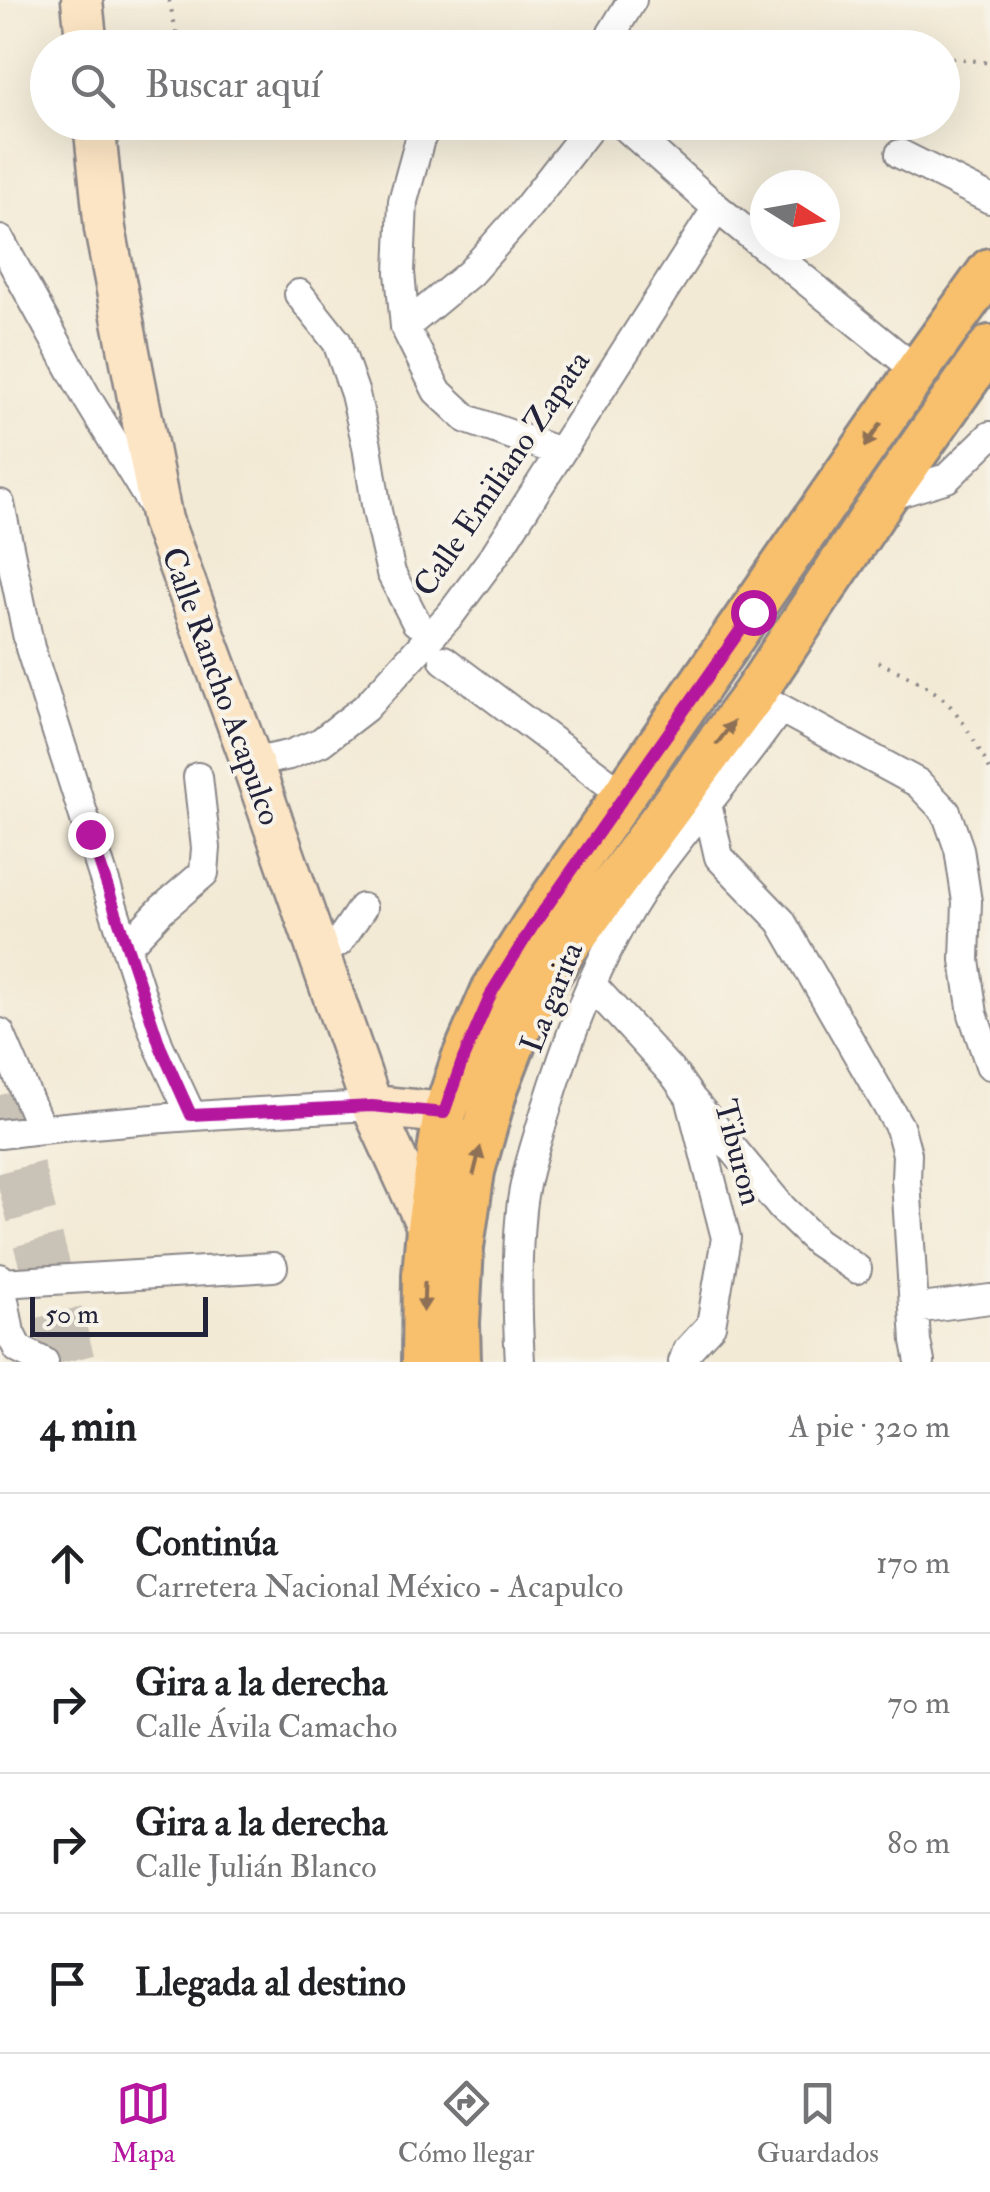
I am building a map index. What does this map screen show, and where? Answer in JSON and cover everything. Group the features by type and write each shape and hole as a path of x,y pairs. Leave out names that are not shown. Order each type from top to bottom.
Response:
{"main road":[{"path":"82,0 85,30"},
{"name":"Calle Rancho Acapulco","path":"96,140 105,228 162,520 372,1106 428,1228"},
{"path":"424,1362 428,1228 444,1113 493,990 624,794 990,270"},
{"path":"459,1362 462,1247 473,1172 496,1089 526,1012 563,952 767,701 885,497 990,346"},
{"path":"372,1106 444,1113"}],"street":[{"path":"614,30 632,0"},
{"path":"419,140 402,201 400,272 406,327 437,391 467,419 560,452"},
{"path":"406,327 470,273 580,140"},
{"path":"640,140 717,208 917,371"},
{"path":"900,154 990,200"},
{"name":"Calle Emiliano Zapata","path":"252,763 321,742 365,708 451,614 494,556 717,208"},
{"path":"0,240 87,398 162,520"},
{"path":"299,294 337,342 355,394 391,573 416,622"},
{"path":"885,497 947,478 990,436"},
{"path":"0,504 30,648 160,1046 191,1115"},
{"path":"444,660 624,794"},
{"path":"767,701 918,783 946,812 978,898 966,960 990,1065"},
{"name":"La garita","path":"520,1362 521,1207 558,1071 608,944 657,867 757,742 767,701"},
{"path":"126,946 204,873 206,848 198,777"},
{"path":"707,804 719,857 781,921 900,1128 907,1154 920,1362"},
{"path":"319,954 340,942 362,908"},
{"name":"Tiburon","path":"591,984 690,1097 726,1238 712,1325 687,1351 683,1362"},
{"path":"0,1033 41,1129"},
{"path":"690,1097 782,1208 817,1242 857,1269"},
{"path":"0,1134 191,1115 372,1106"},
{"path":"44,1362 18,1349 10,1333 0,1281 273,1267"},
{"path":"914,1308 990,1299"}],"path":[{"path":"169,0 176,30"},
{"path":"960,59 990,63"},
{"path":"878,662 944,698 990,770"}],"tunnel":[{"path":"0,1095 70,1362"}],"route":[{"path":"90,834 141,994 191,1115 372,1106 444,1113 493,990 533,926 753,612"}]}
